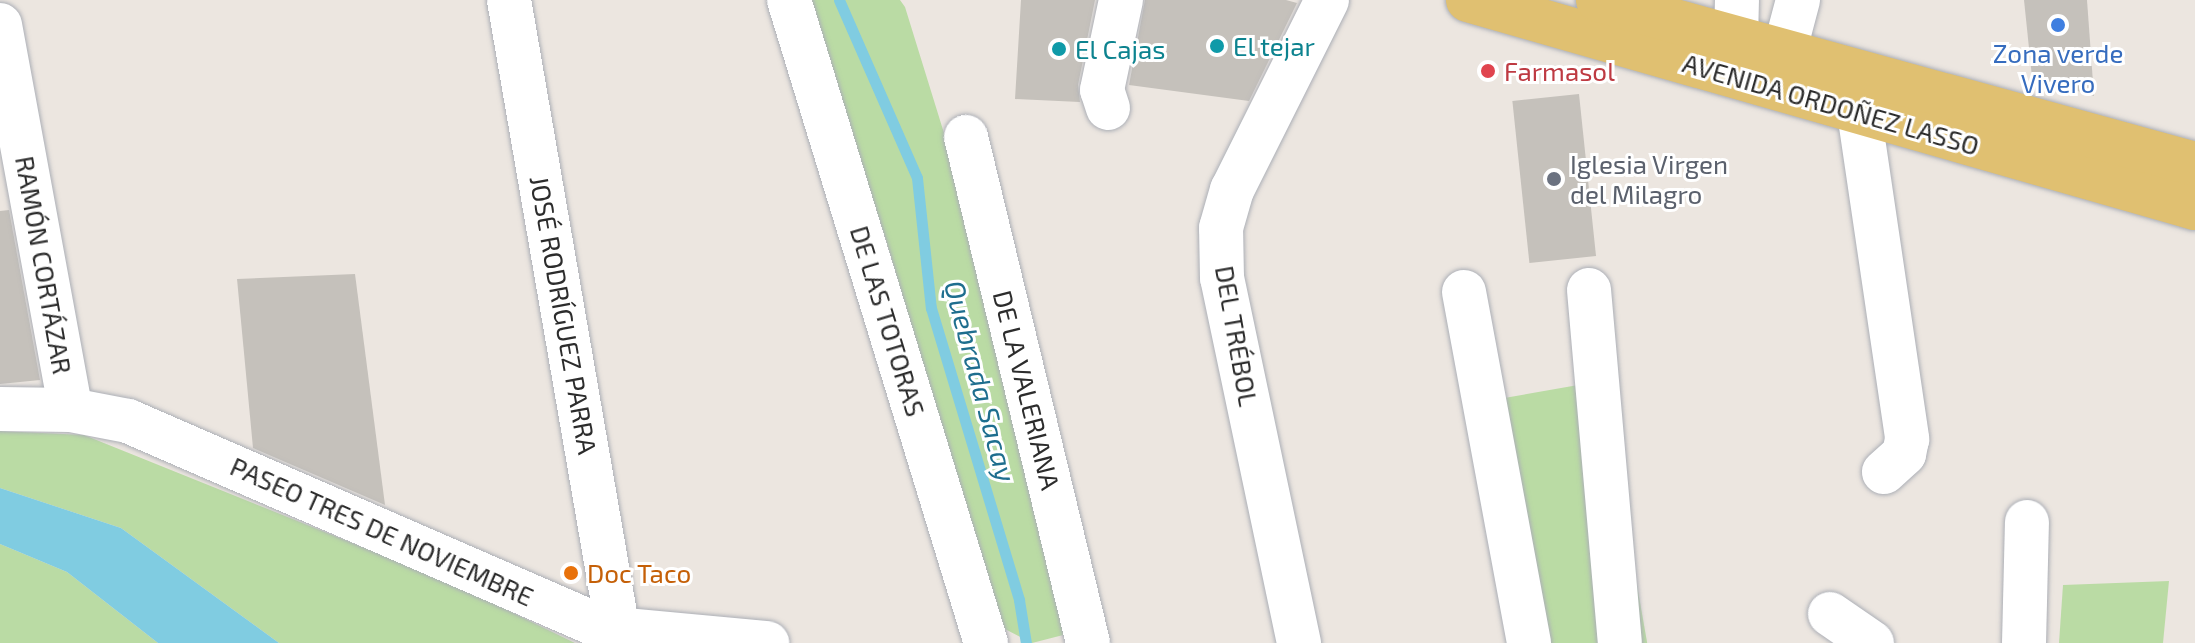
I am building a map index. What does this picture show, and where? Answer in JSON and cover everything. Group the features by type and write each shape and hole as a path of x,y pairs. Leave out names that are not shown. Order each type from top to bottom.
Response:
{"main road":[{"name":"AVENIDA ORDOÑEZ LASSO","path":"1468,0 2195,208"},
{"name":"AVENIDA ORDOÑEZ LASSO","path":"1598,0 1736,20 1784,53 2195,164"}],"street":[{"name":"JOSÉ RODRÍGUEZ PARRA","path":"509,0 618,631"},
{"name":"DE LAS TOTORAS","path":"789,0 986,643"},
{"path":"1108,108 1102,90 1121,0"},
{"name":"DEL TRÉBOL","path":"1299,643 1222,278 1221,228 1232,190 1327,0"},
{"path":"1784,53 1798,0"},
{"name":"RAMÓN CORTÁZAR","path":"0,25 71,410"},
{"path":"1859,112 1907,439 1904,454 1884,472"},
{"name":"DE LA VALERIANA","path":"966,137 1088,643"},
{"path":"1589,290 1620,643"},
{"path":"1464,292 1529,643"},
{"name":"PASEO TRES DE NOVIEMBRE","path":"0,409 71,410 148,429 590,623 618,631 767,643"},
{"path":"2024,643 2027,522"},
{"path":"1830,614 1872,643"}],"green space":[{"path":"805,0 900,0 905,7 952,159 1067,634 1032,643 999,626 886,240"},
{"path":"1601,381 1647,643 1531,643 1489,401"},
{"path":"0,431 84,435 449,582 575,643 279,643 121,528 0,488"},
{"path":"0,544 67,572 158,643 0,643"},
{"path":"2169,581 2163,643 2059,643 2063,585"}],"water":[{"path":"0,488 121,528 279,643 158,643 67,572 0,544"}],"building":[{"name":"El Cajas","path":"1021,0 1095,0 1078,85 1080,102 1015,99"},
{"name":"El tejar","path":"1145,0 1286,0 1297,3 1249,101 1129,85"},
{"path":"2024,0 2087,0 2094,96 2032,77"},
{"name":"Iglesia Virgen del Milagro","path":"1579,94 1596,256 1529,263 1512,101"},
{"path":"9,210 40,380 0,384 0,211"},
{"path":"355,274 385,505 253,448 237,279"}],"waterway":[{"name":"Quebrada Sacay","path":"839,0 917,178 931,308 1019,600 1026,643"}],"place":[{"name":"Zona verde Vivero","path":"2058,25"},
{"name":"El tejar","path":"1217,46"},
{"name":"El Cajas","path":"1059,49"},
{"name":"Farmasol","path":"1488,71"},
{"name":"Iglesia Virgen del Milagro","path":"1554,179"},
{"name":"Doc Taco","path":"571,573"}]}
